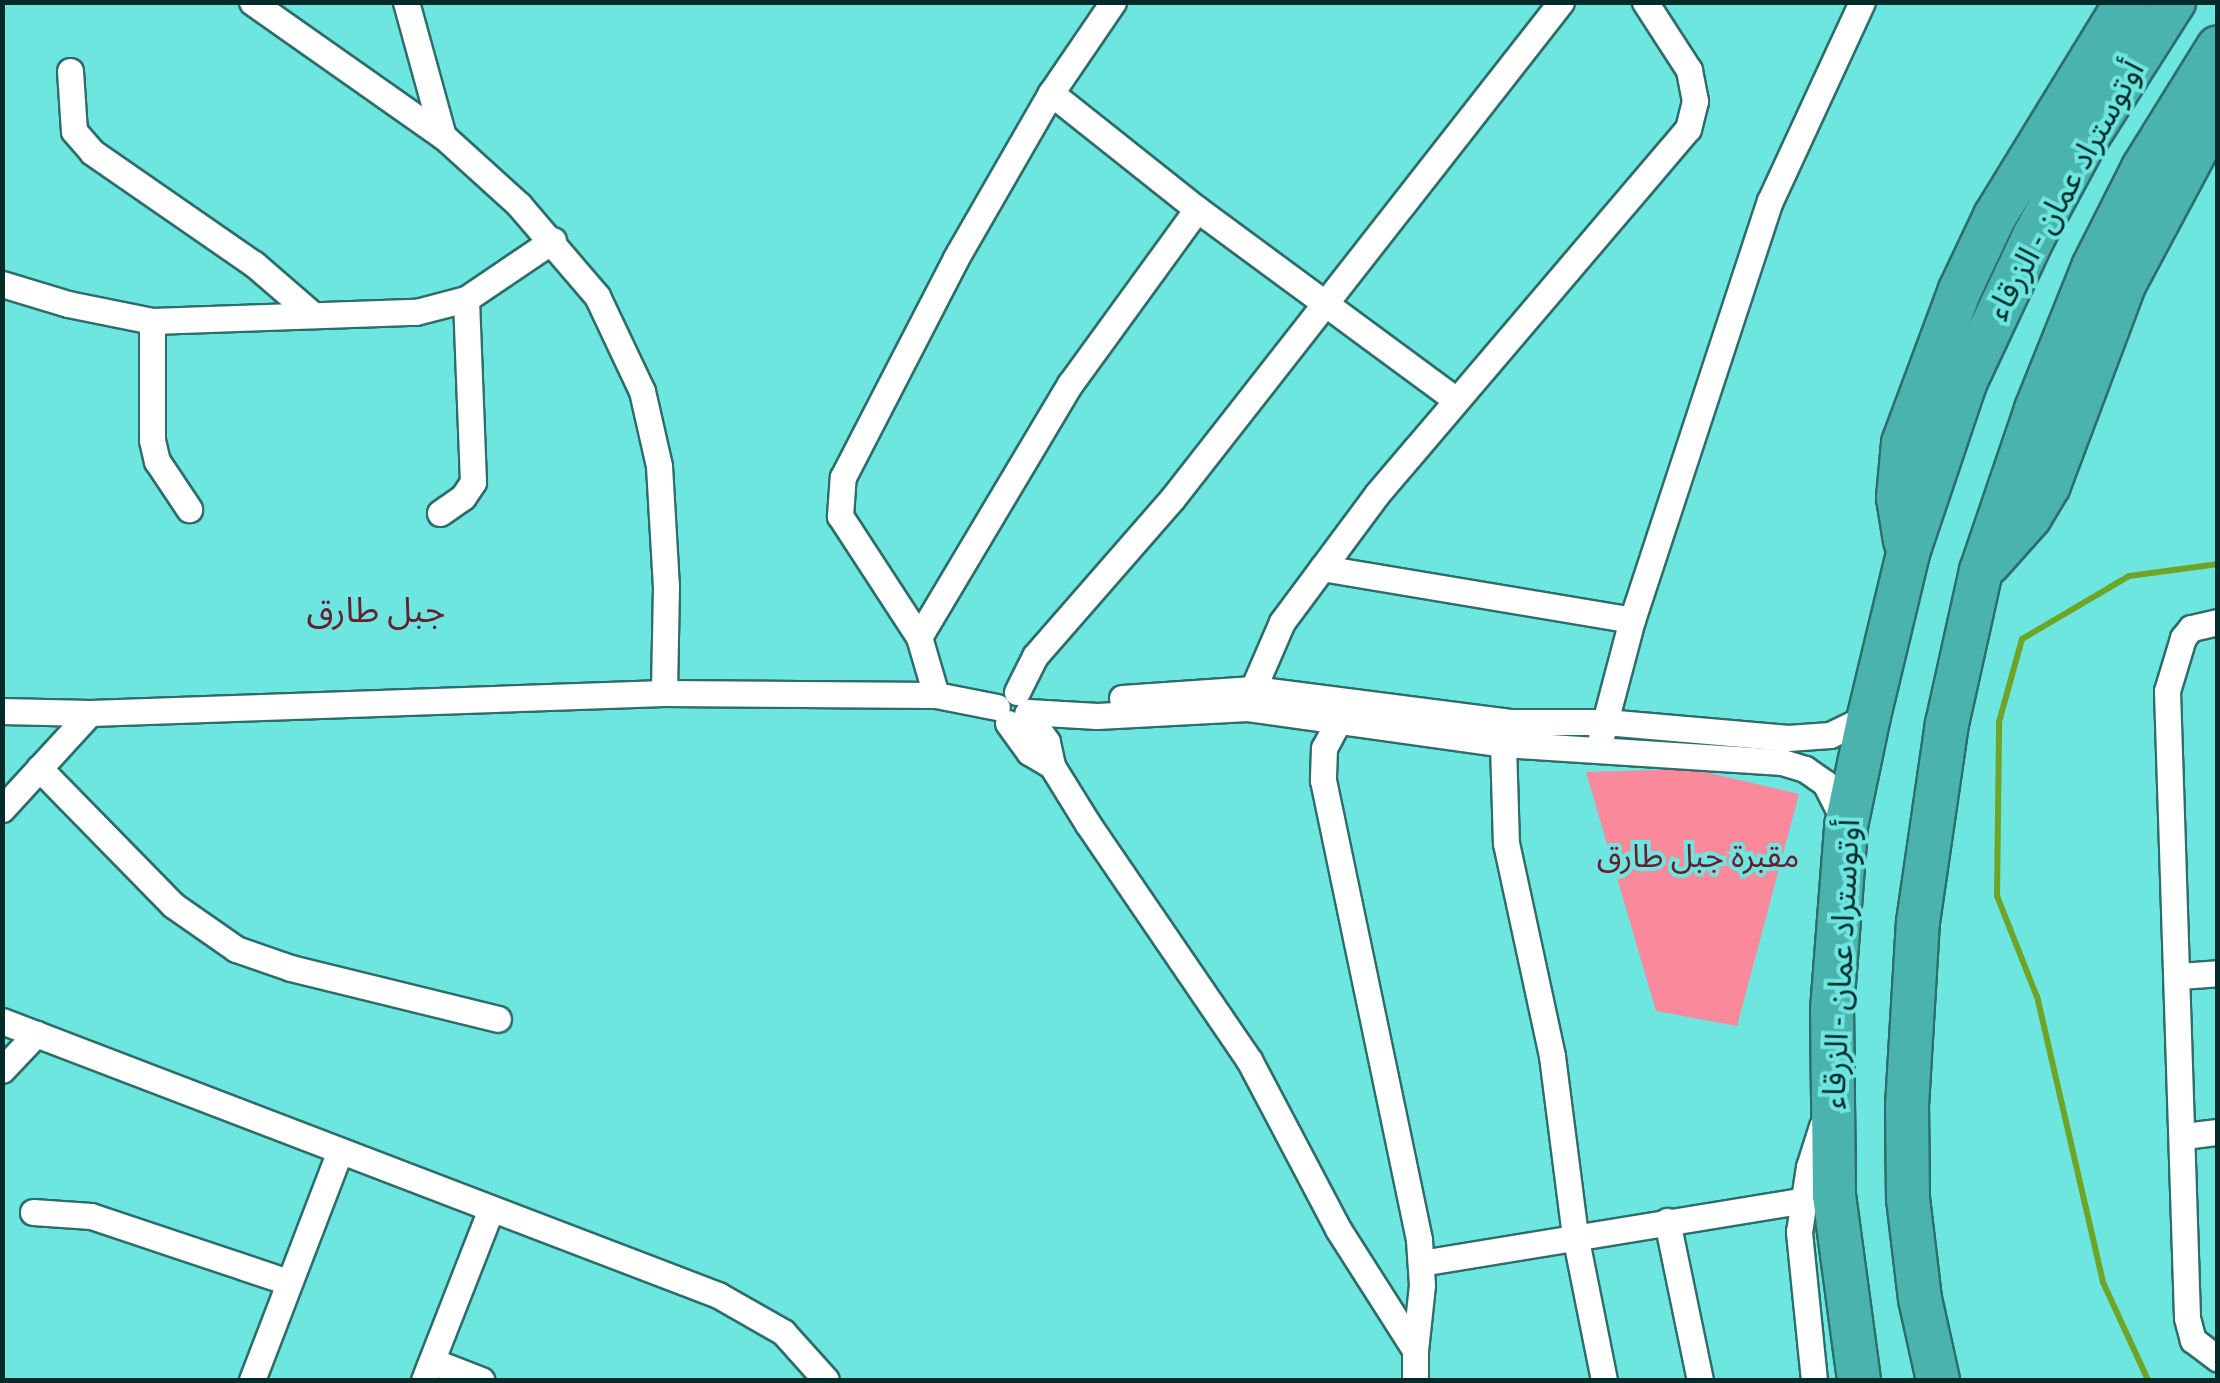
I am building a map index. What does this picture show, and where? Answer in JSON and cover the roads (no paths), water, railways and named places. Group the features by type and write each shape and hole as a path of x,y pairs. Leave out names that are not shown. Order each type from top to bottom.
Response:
{"highway":[{"name":"أوتوستراد عمان - الزرقاء","path":"1908,553 1898,498 1903,442 1960,290 1995,216 2126,2"},
{"name":"أوتوستراد عمان - الزرقاء","path":"1859,1380 1818,1197 1831,1102 1833,992 1846,826 1870,716 1908,553 1966,381 2034,236 2086,140 2174,2"},
{"name":"أوتوستراد عمان - الزرقاء","path":"2109,275 2143,168 2218,47"},
{"name":"أوتوستراد عمان - الزرقاء","path":"1938,1380 1920,1299 1908,1199 1911,1014 1929,831 1947,724 1981,571 2010,474 2109,275 2218,110"},
{"path":"1995,216 2034,236"}],"street":[{"path":"252,2 442,136 553,240 598,296 642,391 651,428 664,521 664,693"},
{"path":"406,2 442,136"},
{"path":"936,695 919,637 848,533 840,516 840,492 956,258 1051,93 1113,2"},
{"path":"1017,708 1035,656 1172,499 1561,2"},
{"path":"1253,689 1282,622 1322,568 1454,399 1688,129 1695,101 1688,70 1646,2"},
{"path":"1602,735 1632,620 1770,201 1862,2"},
{"path":"70,71 74,130 92,152 173,204 313,315"},
{"path":"1051,93 1197,209 1454,399"},
{"path":"919,637 1070,384 1197,209"},
{"path":"2,284 68,304 152,321 416,312 466,298 553,240"},
{"path":"440,512 463,497 473,482 466,298"},
{"path":"152,321 152,440 157,461 189,509"},
{"path":"1322,568 1632,620"},
{"path":"2218,622 2192,628 2183,638 2168,691 2184,1136 2186,1318 2193,1340 2218,1359"},
{"path":"1017,708 1253,689 1602,735 1782,762 1805,769 1824,783 1839,803 1846,826"},
{"path":"2,711 90,713 664,693 936,695 1097,716 1248,708 1503,744 1602,735 1809,738 1851,727 1870,716"},
{"path":"1017,708 1048,742 1052,766 1249,1060 1338,1228 1415,1350"},
{"path":"2,809 90,713"},
{"path":"1339,720 1324,748 1324,780 1422,1263 1416,1380"},
{"path":"1503,744 1506,843 1552,1056 1575,1235 1604,1380"},
{"path":"39,768 173,905 236,949 292,968 498,1019"},
{"path":"2179,976 2218,973"},
{"path":"2,1021 735,1302 782,1332 826,1380"},
{"path":"2,1070 36,1034"},
{"path":"2184,1136 2218,1132"},
{"path":"252,1380 340,1151"},
{"path":"1422,1263 1818,1197 1800,1271 1814,1380"},
{"path":"482,1380 428,1370 491,1209"},
{"path":"33,1212 91,1216 288,1282"},
{"path":"1667,1222 1700,1380"}],"waterway":[{"path":"2148,1380 2103,1282 2037,997 1997,896 1999,722 2022,639 2129,576 2218,564"}],"district":[{"name":"جبل طارق","path":"376,611"}],"park label":[{"name":"مقبرة جبل طارق","path":"1698,856"}]}
